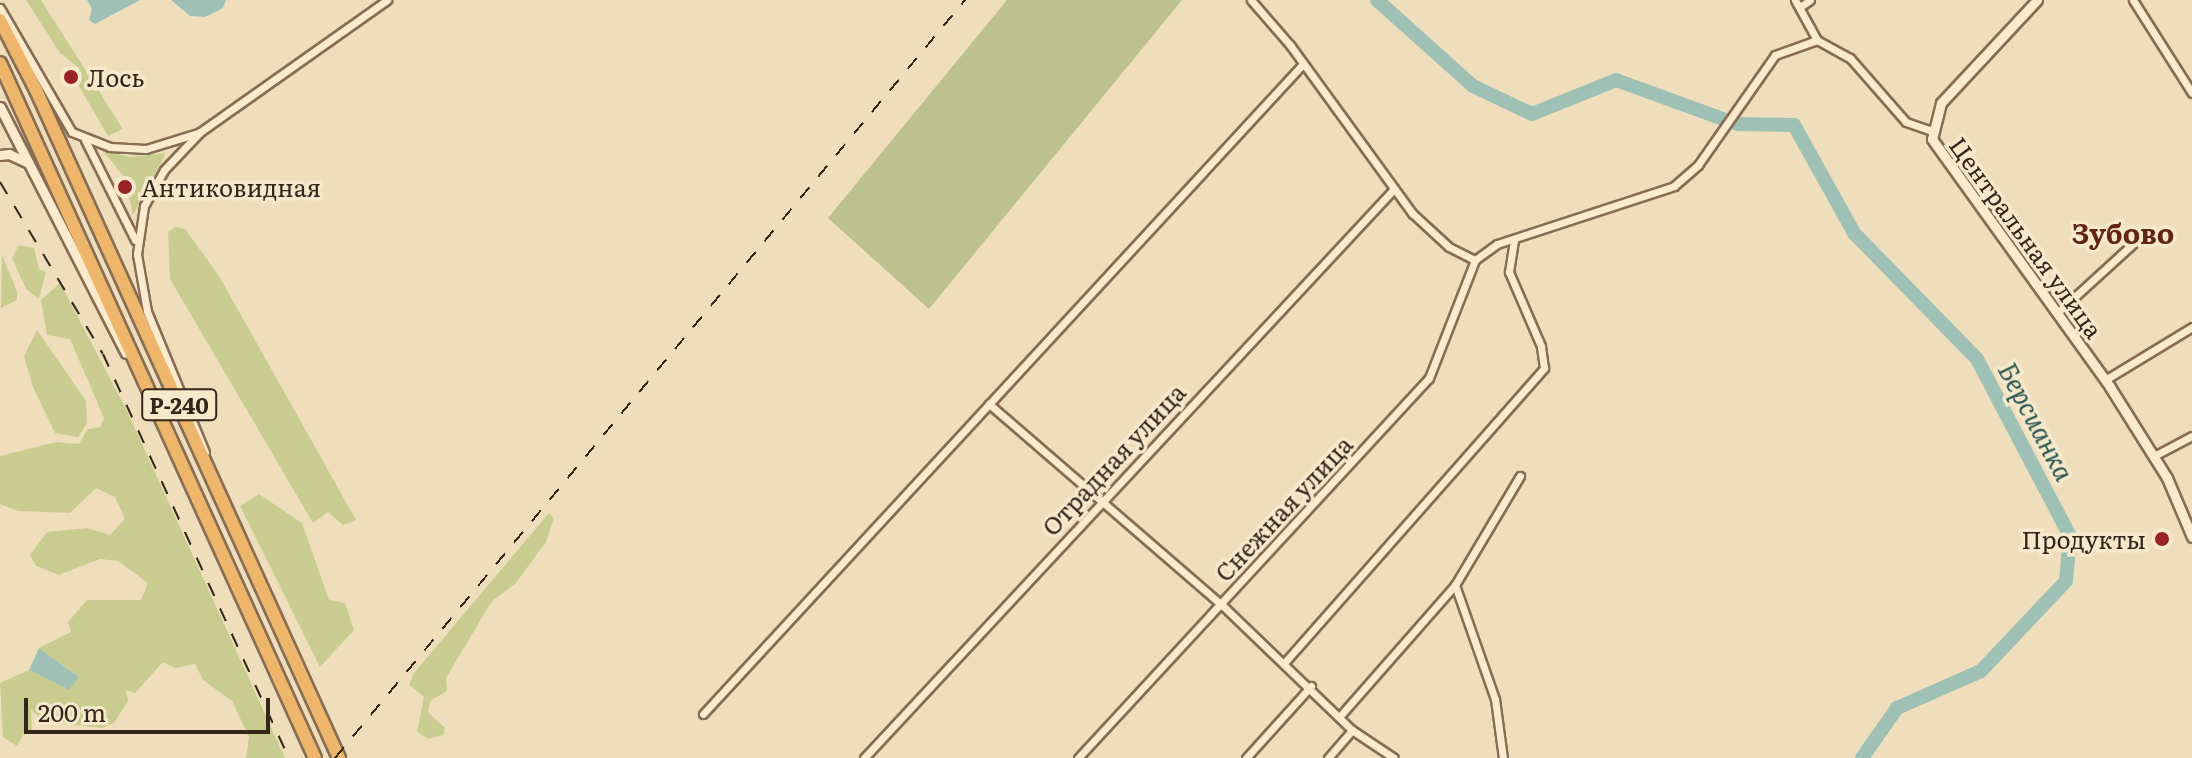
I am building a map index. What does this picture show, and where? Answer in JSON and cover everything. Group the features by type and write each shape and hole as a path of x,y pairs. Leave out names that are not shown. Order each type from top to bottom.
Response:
{"highway":[{"name":"Р-240","path":"0,20 339,758"},
{"name":"Р-240","path":"0,63 315,758"}],"street":[{"path":"137,254 144,206 164,170 200,132 387,0"},
{"path":"1251,0 1303,64 1394,189 1449,247 1475,260 1514,240 1674,186 1698,165 1775,55 1817,40 1798,4 1810,0"},
{"path":"1932,131 1936,111 1949,93 2037,0"},
{"path":"2133,0 2192,93"},
{"path":"0,8 15,27 62,122 84,139 128,223 147,311 201,432 209,470"},
{"name":"Центральная улица","path":"1817,40 1850,58 1906,122 1932,131 1938,152 2105,380 2154,456 2192,537"},
{"path":"703,714 1303,64"},
{"path":"0,107 102,313 159,408"},
{"path":"0,155 11,140 10,129"},
{"path":"84,139 146,149 200,132"},
{"path":"0,155 18,156 28,163"},
{"name":"Отрадная улица","path":"864,758 1394,189"},
{"path":"2057,313 2138,239"},
{"path":"1285,662 1544,368 1541,346 1509,272 1514,240"},
{"name":"Снежная улица","path":"1078,758 1429,378 1475,260"},
{"path":"2105,380 2192,327"},
{"path":"989,404 1222,605 1311,686 1352,730 1394,758"},
{"path":"2154,456 2192,436"},
{"path":"1340,716 1455,585 1520,476"},
{"path":"1455,585 1495,699 1503,758"},
{"path":"1246,758 1311,686"},
{"path":"1328,758 1352,730"}],"green space":[{"path":"26,0 41,0 123,129 108,136 76,81 79,68 60,53"},
{"path":"1007,0 1182,0 929,309 828,218"},
{"path":"103,151 131,157 166,153 133,215 125,178"},
{"path":"175,227 185,229 219,276 356,520 343,525 328,512 313,523 170,279 168,232"},
{"path":"19,245 34,248 39,269 46,272 39,299 26,289 12,258"},
{"path":"2,256 17,291 17,300 1,308"},
{"path":"60,283 126,409 285,758 246,758 249,737 232,701 203,680 195,664 175,668 163,662 135,693 126,690 128,701 114,723 102,728 43,721 31,709 32,733 23,735 17,746 3,737 0,683 29,670 69,690 78,676 39,648 71,632 68,622 87,600 141,600 148,583 118,561 100,559 59,575 36,566 30,555 47,532 87,528 110,535 125,519 115,497 96,488 70,513 18,511 0,504 0,456 56,442 79,444 88,429 100,427 104,418 70,339 47,335 41,300"},
{"path":"37,330 86,401 87,423 78,437 55,433 33,387 24,356"},
{"path":"259,494 302,523 329,600 345,603 354,630 320,667 240,506"},
{"path":"549,513 554,518 546,542 515,584 492,601 446,678 447,691 430,701 428,712 445,728 443,735 429,739 417,732 424,697 409,685 414,673"}],"water":[{"path":"87,0 140,0 95,24 89,20 92,9"},
{"path":"171,0 226,0 223,8 205,17 190,16"},
{"path":"39,648 79,677 69,690 29,670"}],"waterway":[{"name":"Берсианка","path":"1377,0 1473,86 1532,114 1616,80 1723,119"},
{"name":"Берсианка","path":"1737,124 1794,125 1854,233 1977,359 2070,536 2066,581 1981,671 1897,708 1862,758"}],"railway":[{"path":"335,758 965,0"},
{"path":"0,182 103,354 289,758"}],"place":[{"name":"Лось","path":"71,77"},
{"name":"Антиковидная","path":"125,187"},
{"name":"Продукты","path":"2162,539"}],"district":[{"name":"Зубово","path":"2123,232"}]}
